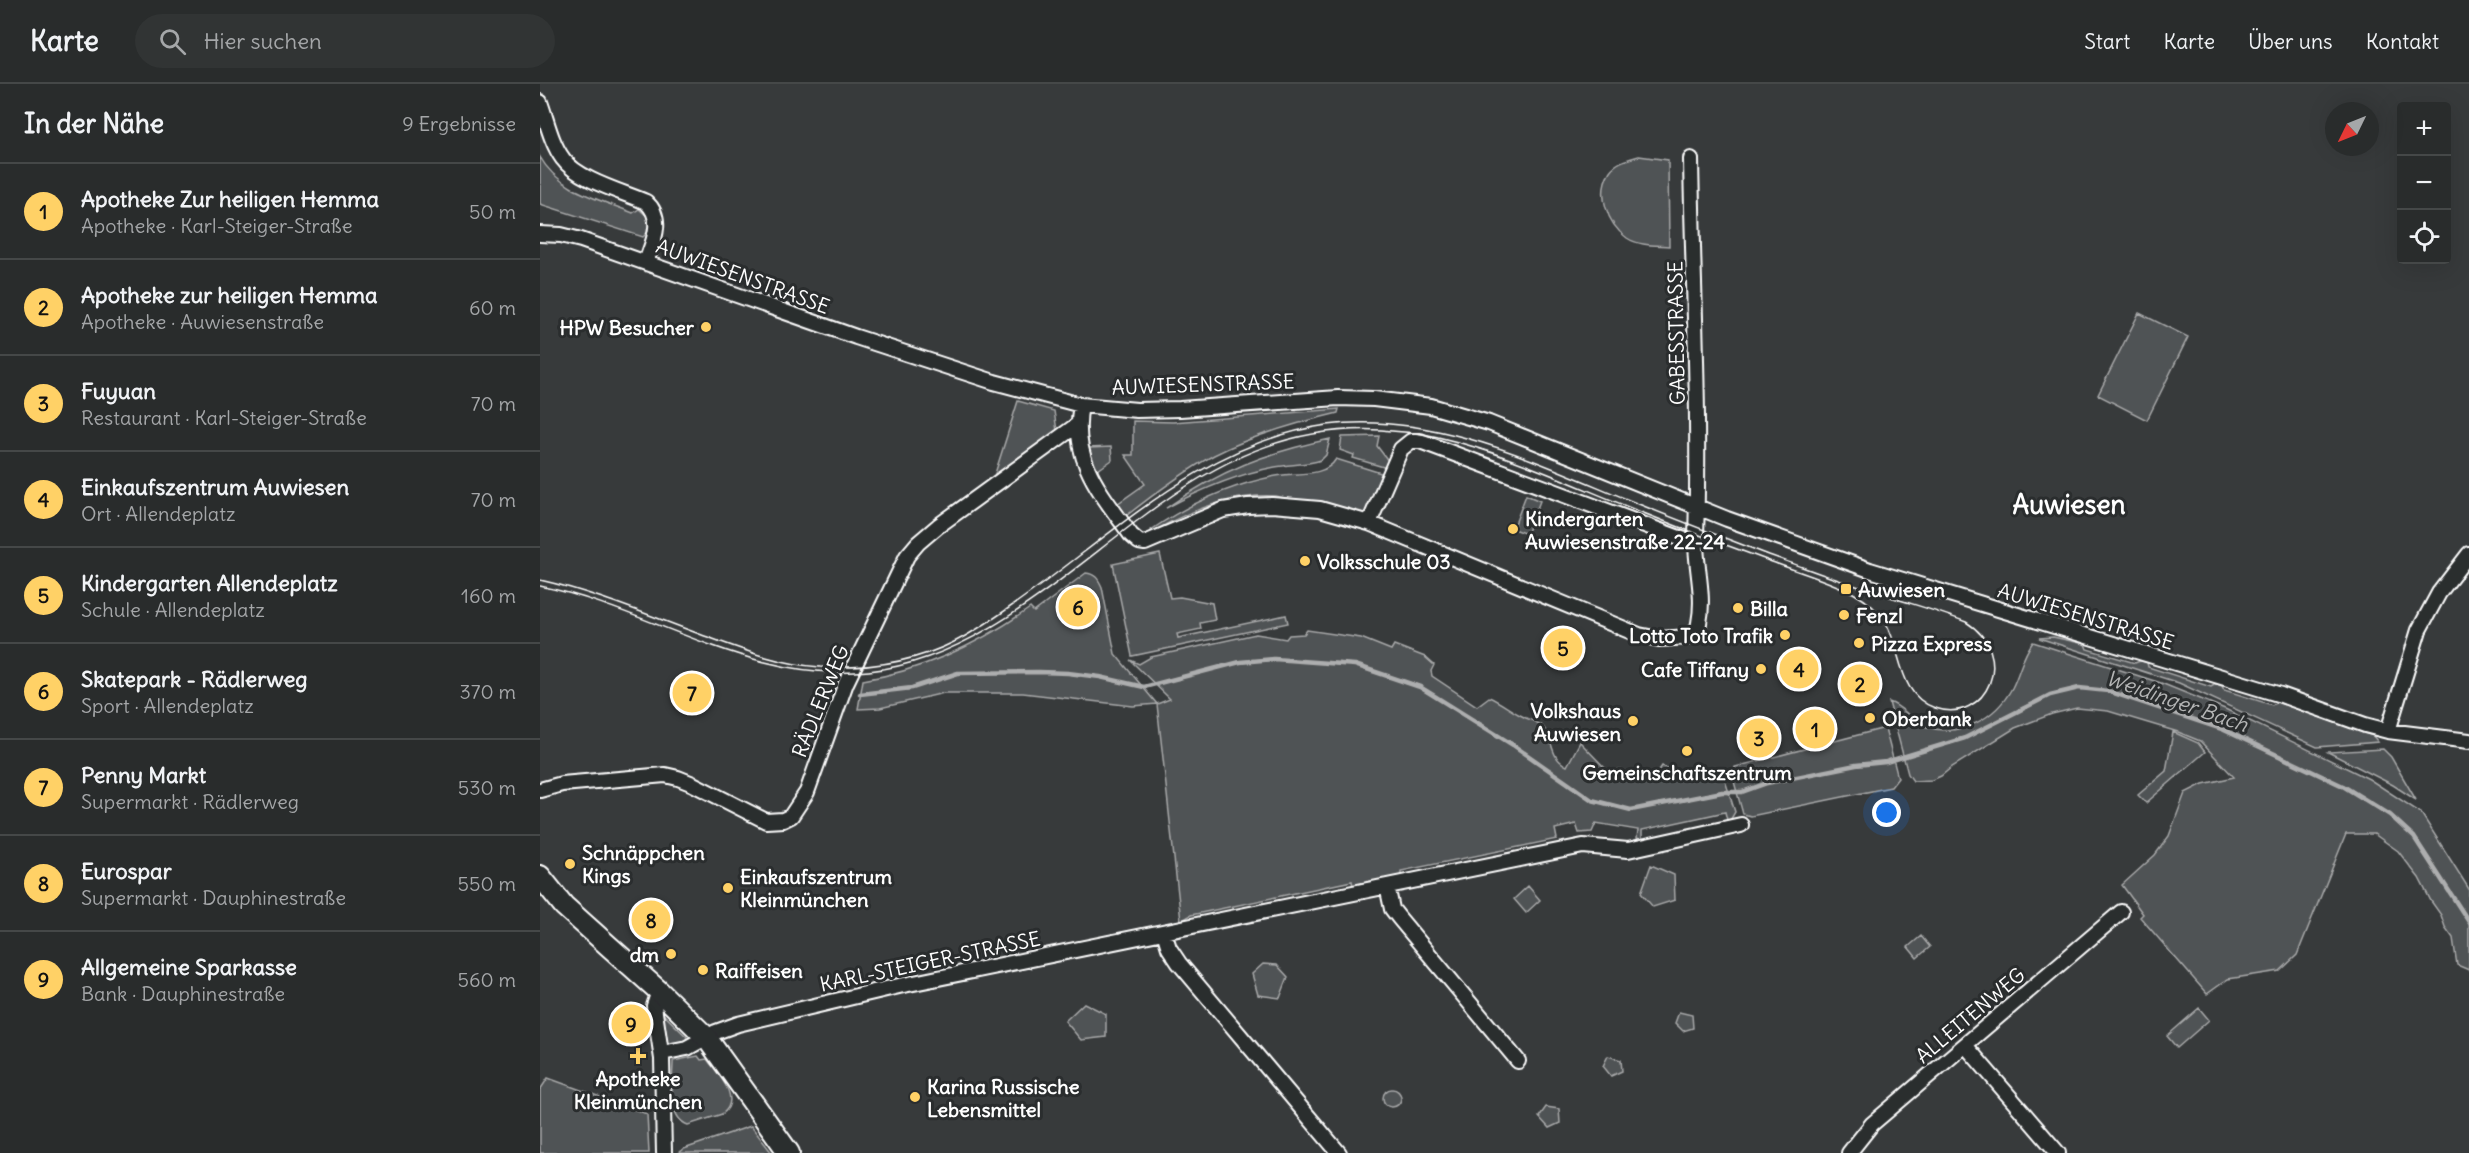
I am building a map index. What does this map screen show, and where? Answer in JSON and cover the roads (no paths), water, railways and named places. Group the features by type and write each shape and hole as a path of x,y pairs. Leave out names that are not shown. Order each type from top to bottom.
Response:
{"main road":[{"path":"540,876 564,906 659,991 706,1037 789,1153"}],"street":[{"path":"540,102 554,143 570,167 591,179 646,202 653,209 656,231 646,262"},
{"name":"GABESSTRASSE","path":"1690,159 1697,412 1697,506"},
{"name":"AUWIESENSTRASSE","path":"540,234 561,235 646,262 856,337 994,382 1081,405 1137,410 1180,409 1338,398 1374,399 1431,406 1489,423 1697,506 1884,574 2281,695 2364,725 2388,731 2469,741"},
{"path":"1081,405 1077,424 1083,458 1089,475 1131,535 1139,542 1154,541 1223,510 1248,506 1298,506 1344,514 1639,635 1659,639 1689,637 1699,626 1700,571 1696,542 1697,506"},
{"name":"RÄDLERWEG","path":"540,790 562,784 665,776 693,784 766,821 783,820 791,816 807,792 846,683 907,556 938,526 1077,424"},
{"path":"1369,523 1401,448 1411,441 1420,441 1682,539 1696,542"},
{"path":"2388,731 2419,630 2439,593 2469,554"},
{"name":"KARL-STEIGER-STRASSE","path":"662,1053 687,1048 706,1037 738,1024 899,986 1583,846 1628,850 1741,825"},
{"path":"1387,886 1392,909 1518,1061"},
{"name":"ALLEITENWEG","path":"1849,1153 1872,1124 2121,912"},
{"path":"1164,932 1169,948 1179,963 1339,1153"},
{"path":"659,991 654,1006 662,1053 664,1153"},
{"path":"1965,1045 2058,1153"}],"waterway":[{"name":"Weidinger Bach","path":"860,694 912,688 958,673 1068,673 1100,677 1144,687 1240,662 1274,659 1355,665 1420,687 1513,745 1592,800 1631,810 1722,792 1742,792 1767,783 1856,765 1886,762 1965,738 2050,695 2079,688 2108,691 2222,729 2343,786 2390,815 2414,837 2469,922"}],"tram line":[{"path":"540,580 599,597 772,659 820,667 855,667 890,663 940,648 975,631 1168,491 1205,468 1243,449 1284,434 1327,425 1366,423 1404,425 1442,432 1516,454 1769,555 1966,622 1982,636 1990,651 1993,668 1990,683 1981,697 1969,706 1953,710 1935,708 1914,694 1907,683 1891,634 1883,618 1853,593 1693,533 1491,452 1431,435 1381,430 1347,430 1285,440 1227,463 1199,478 1145,515 1016,612 945,651 908,664 869,671 826,672 784,666 743,656 622,611 540,586"}],"place":[{"name":"HPW Besucher","path":"706,327"},
{"name":"Kindergarten Auwiesenstraße 22-24","path":"1513,529"},
{"name":"Volksschule 03","path":"1305,561"},
{"name":"Auwiesen","path":"1846,589"},
{"name":"Skatepark - Rädlerweg","path":"1078,607"},
{"name":"Billa","path":"1738,608"},
{"name":"Fenzl","path":"1844,615"},
{"name":"Lotto Toto Trafik","path":"1785,635"},
{"name":"Pizza Express","path":"1859,643"},
{"name":"Kindergarten Allendeplatz","path":"1563,648"},
{"name":"Cafe Tiffany","path":"1761,669"},
{"name":"Einkaufszentrum Auwiesen","path":"1799,669"},
{"name":"Apotheke zur heiligen Hemma","path":"1860,684"},
{"name":"Penny Markt","path":"692,693"},
{"name":"Oberbank","path":"1870,718"},
{"name":"Volkshaus Auwiesen","path":"1633,721"},
{"name":"Apotheke Zur heiligen Hemma","path":"1815,729"},
{"name":"Fuyuan","path":"1759,738"},
{"name":"Gemeinschaftszentrum","path":"1687,751"},
{"name":"Schnäppchen Kings","path":"570,864"},
{"name":"Einkaufszentrum Kleinmünchen","path":"728,888"},
{"name":"Eurospar","path":"651,920"},
{"name":"dm","path":"671,954"},
{"name":"Raiffeisen","path":"703,970"},
{"name":"Allgemeine Sparkasse","path":"631,1024"},
{"name":"Apotheke Kleinmünchen","path":"638,1056"},
{"name":"Karina Russische Lebensmittel","path":"915,1097"}],"district":[{"name":"Auwiesen","path":"2069,504"}]}
